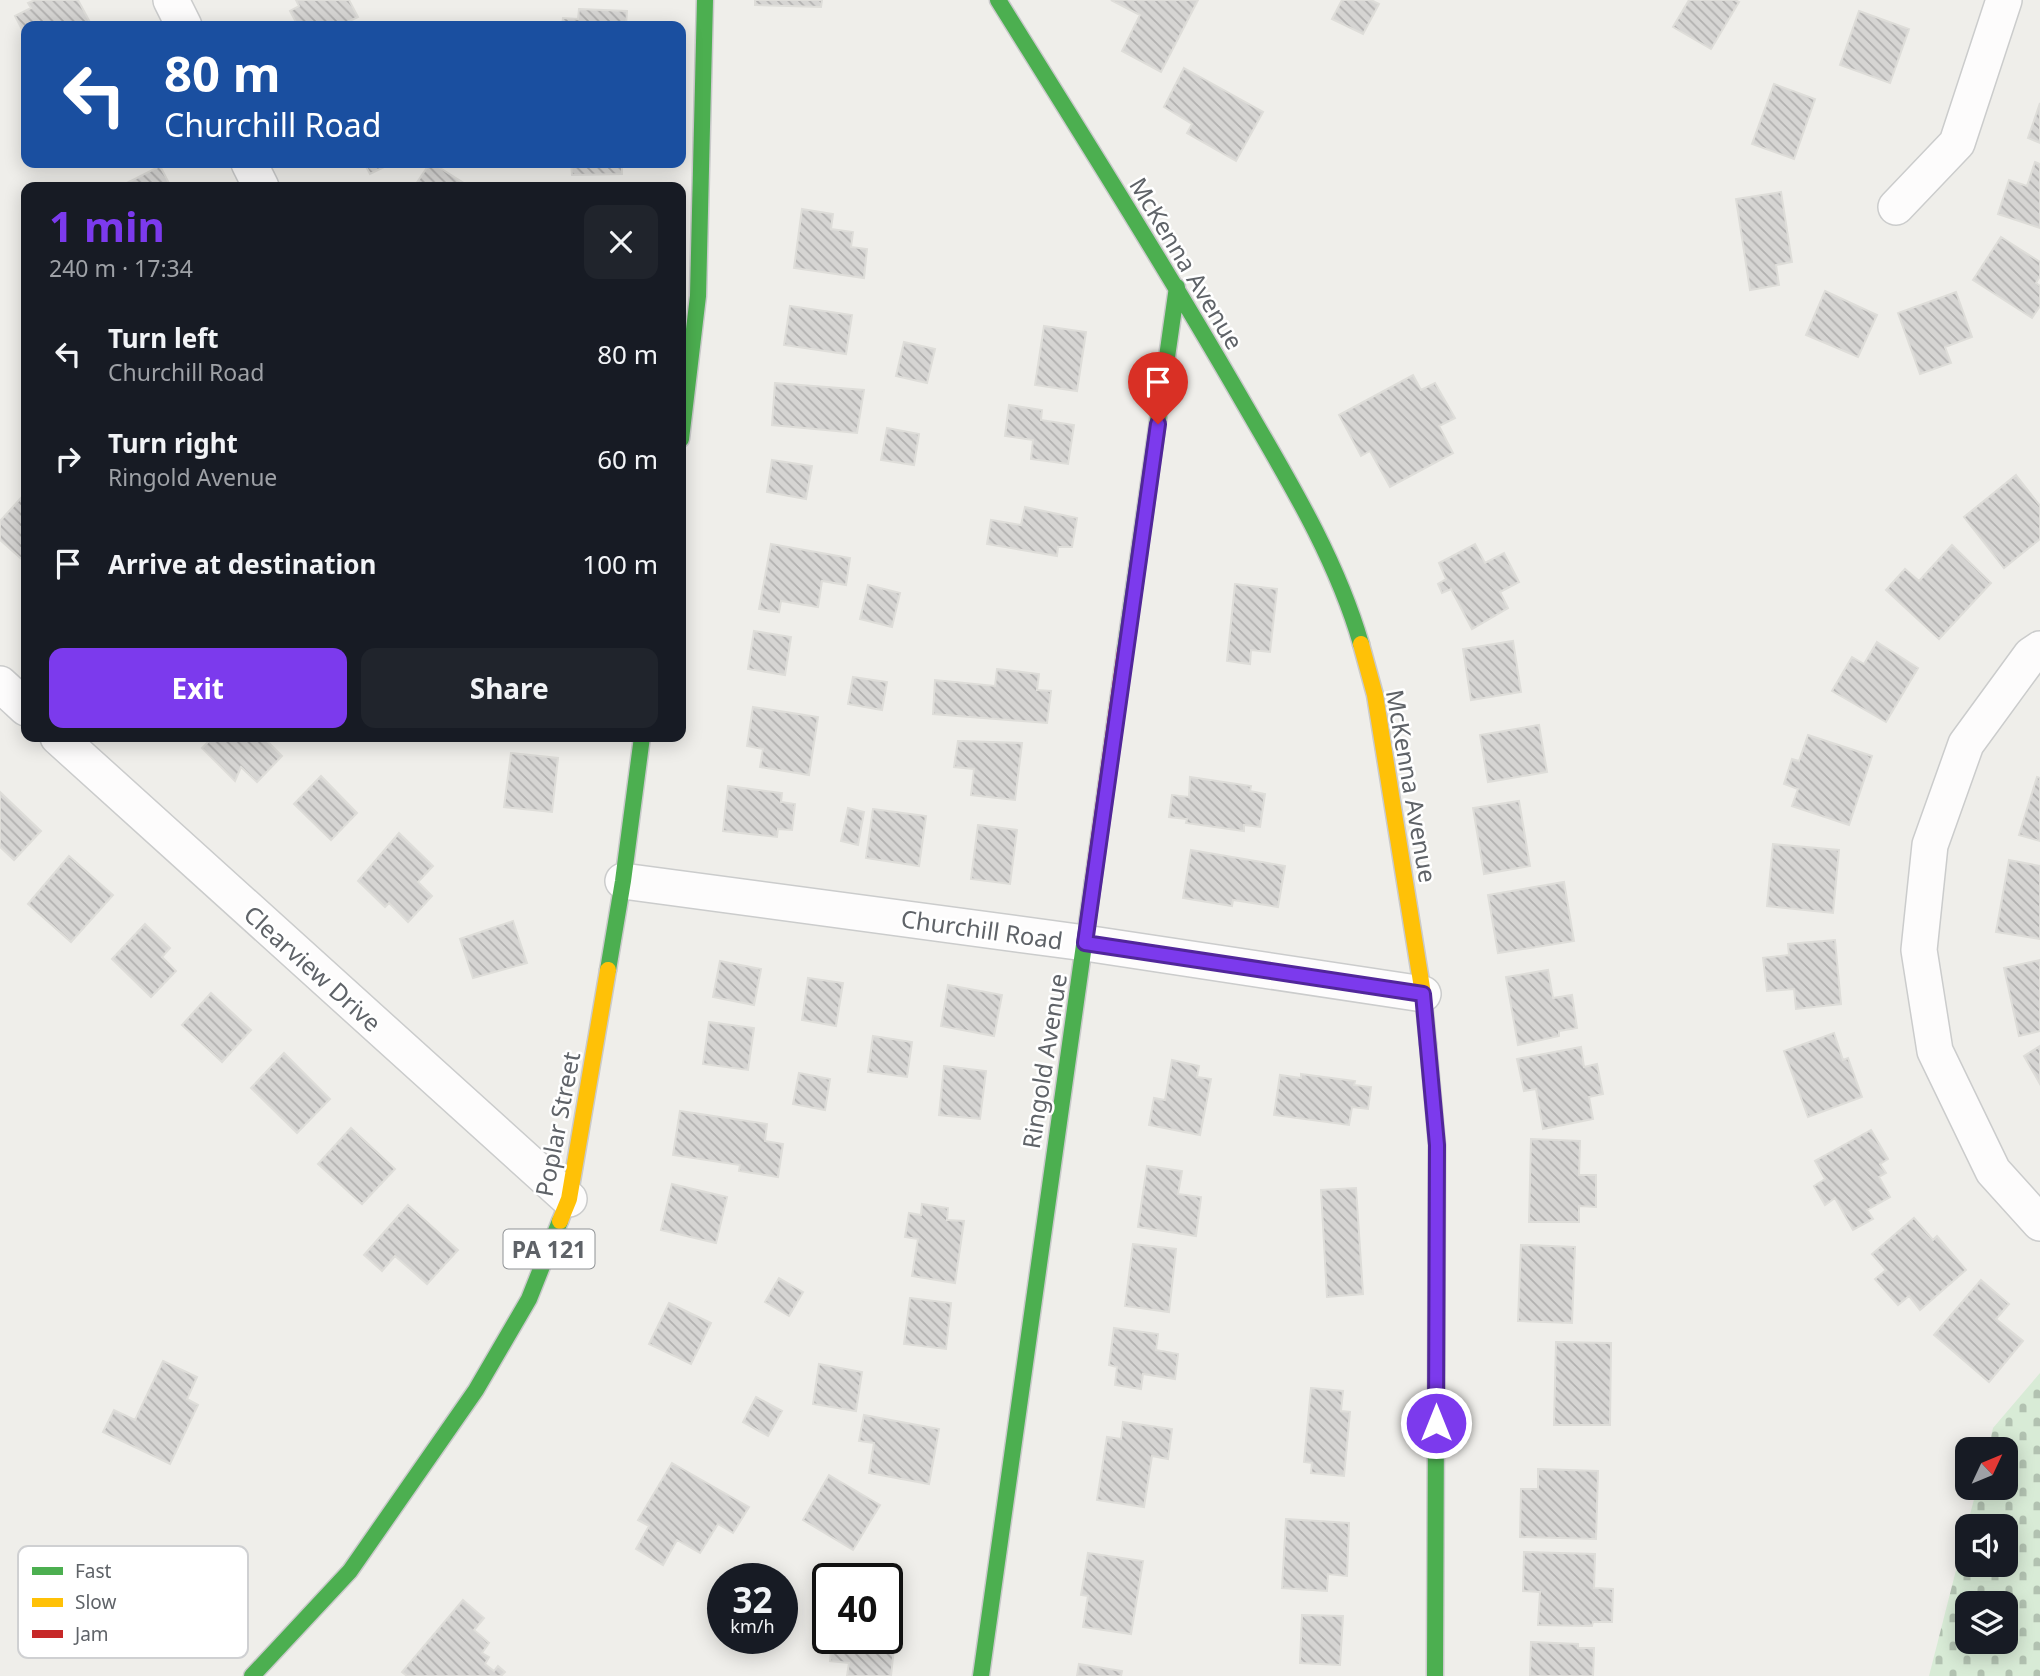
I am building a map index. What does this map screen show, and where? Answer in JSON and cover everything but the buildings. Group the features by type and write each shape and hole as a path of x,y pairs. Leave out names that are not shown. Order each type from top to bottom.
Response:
{"street":[{"path":"171,0 182,21"},
{"path":"686,397 698,296 705,0"},
{"name":"McKenna Avenue","path":"998,0 1177,287 1297,495 1349,603 1375,695 1423,994 1437,1145 1435,1676"},
{"path":"1896,207 1957,142 2004,0"},
{"name":"Ringold Avenue","path":"981,1676 1056,1124 1085,943 1177,287"},
{"path":"2040,649 2031,655 1966,744 1930,845 1919,950 1935,1051 1993,1171 2040,1223"},
{"path":"0,684 21,703"},
{"name":"Clearview Drive","path":"64,742 569,1199"},
{"name":"Poplar Street","path":"253,1676 350,1571 476,1390 529,1299 569,1199 623,881 641,742"},
{"name":"Churchill Road","path":"623,881 1085,943 1423,994"}],"green space":[{"path":"2040,1373 2040,1676 1929,1676 1955,1574 1955,1577 2018,1577 2018,1514 1970,1514 1974,1500 2018,1500 2018,1437 1991,1437 1993,1428"}],"traffic: fast":[{"path":"686,397 698,296 705,0"},
{"path":"998,0 1120,195 1290,484 1323,546 1361,644"},
{"path":"1125,651 1177,287"},
{"path":"608,970 641,742"},
{"path":"981,1676 1093,881"},
{"path":"1428,1044 1437,1145 1435,1676"},
{"path":"252,1676 350,1571 476,1390 529,1299 560,1221"}],"traffic: slow":[{"path":"1361,644 1375,695 1423,994 1428,1044"},
{"path":"560,1221 569,1199 608,970"}],"traffic: jam":[{"path":"1093,881 1125,651"}],"route":[{"path":"1158,424 1085,943 1423,994 1437,1145 1436,1423"}]}
